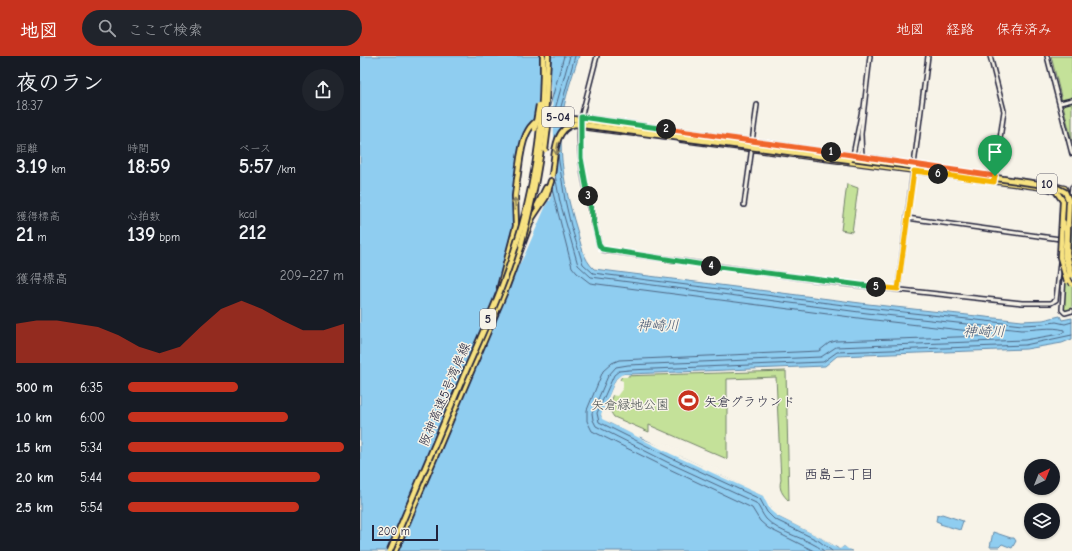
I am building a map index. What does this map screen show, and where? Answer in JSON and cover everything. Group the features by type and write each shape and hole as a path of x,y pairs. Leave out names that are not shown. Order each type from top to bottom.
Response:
{"highway":[{"name":"阪神高速5号湾岸線","path":"390,551 498,296 516,245 530,195 540,130 543,56"},
{"name":"阪神高速5号湾岸線","path":"395,551 505,291 521,245 538,176 544,131 548,56"},
{"path":"535,129 543,75"},
{"path":"545,150 549,114 547,89"},
{"name":"5-04","path":"498,296 515,234 517,180 525,136 534,123 544,118 555,116 643,128"},
{"path":"552,175 559,136 564,129 572,125 586,125 1052,189 1058,193 1063,201 1060,257 1064,273 1072,286"},
{"path":"643,128 668,134 752,146"},
{"path":"643,128 1056,187 1064,192 1069,201 1067,254 1072,275"},
{"path":"732,144 827,156 846,162"},
{"path":"535,212 546,197 551,181"},
{"path":"521,245 546,188"},
{"path":"515,234 520,215"}],"main road":[{"name":"10","path":"581,117 846,162 1060,191 1066,199 1065,261 1072,280"},
{"name":"10","path":"580,127 857,156 995,176 1063,188 1068,195 1062,256 1072,286"}],"street":[{"path":"597,56 581,117 580,127 581,158 585,182 599,245 603,250 673,261 999,301 1053,302 1058,296 1062,209"},
{"path":"862,164 857,156 870,56"},
{"path":"898,289 928,56"},
{"path":"990,56 1004,111 994,182"},
{"path":"1047,56 1072,154"},
{"path":"846,162 854,160 857,156 865,95"},
{"path":"1060,103 1072,100"},
{"path":"744,205 757,106"},
{"path":"1072,187 1062,309 1065,313 1072,311"},
{"path":"907,218 1060,239"}],"green space":[{"path":"1051,56 1072,56 1072,141"},
{"path":"847,184 858,188 852,232 841,230"},
{"path":"1072,195 1072,309 1065,311 1063,309"},
{"name":"矢倉グラウンド","path":"786,371 789,501 783,494 780,486 781,480 776,377 727,379 727,459 649,425 649,432 614,417 611,412 610,407 612,396 622,376"}],"water":[{"name":"神崎川","path":"360,56 579,56 569,86 562,118 561,151 568,197 581,246 587,261 594,269 868,304 1022,321 1043,320 1060,316 1062,320 1072,318 1072,339 1062,343 1026,349 837,356 825,366 624,374 616,379 601,416 608,422 764,496 777,516 818,536 839,549 844,546 853,551 360,551"},
{"path":"942,514 963,521 960,530 940,524 941,523 936,521 937,516"},
{"path":"993,532 1014,538 1016,541 1012,548 1002,544 999,547 990,547"}],"pier":[{"path":"541,58 550,58 556,174 550,201 548,201 525,254 510,282 500,279 514,231 516,192 524,149 532,132 537,116"},
{"path":"624,374 629,374 627,377 621,377 618,379 623,381 623,388 617,396 611,395 603,417 605,414 609,414 618,421 618,425 621,426 623,424 638,430 640,438 661,446 664,443 680,451 679,455 702,466 705,463 722,471 721,475 765,495 774,511 784,518 818,535 837,548 821,538 777,516 770,510 763,496 671,454 602,419 601,414 616,379"},
{"path":"845,544 855,551 844,546 840,549 837,548"}],"place":[{"name":"矢倉グラウンド","path":"688,401"}],"district":[{"name":"西島二丁目","path":"839,474"}],"route":[{"path":"581,117 853,155 995,176 994,182 914,171 898,289 845,284 673,261 605,251 600,247 581,158 581,117"}],"park label":[{"name":"矢倉緑地公園","path":"630,404"}]}
